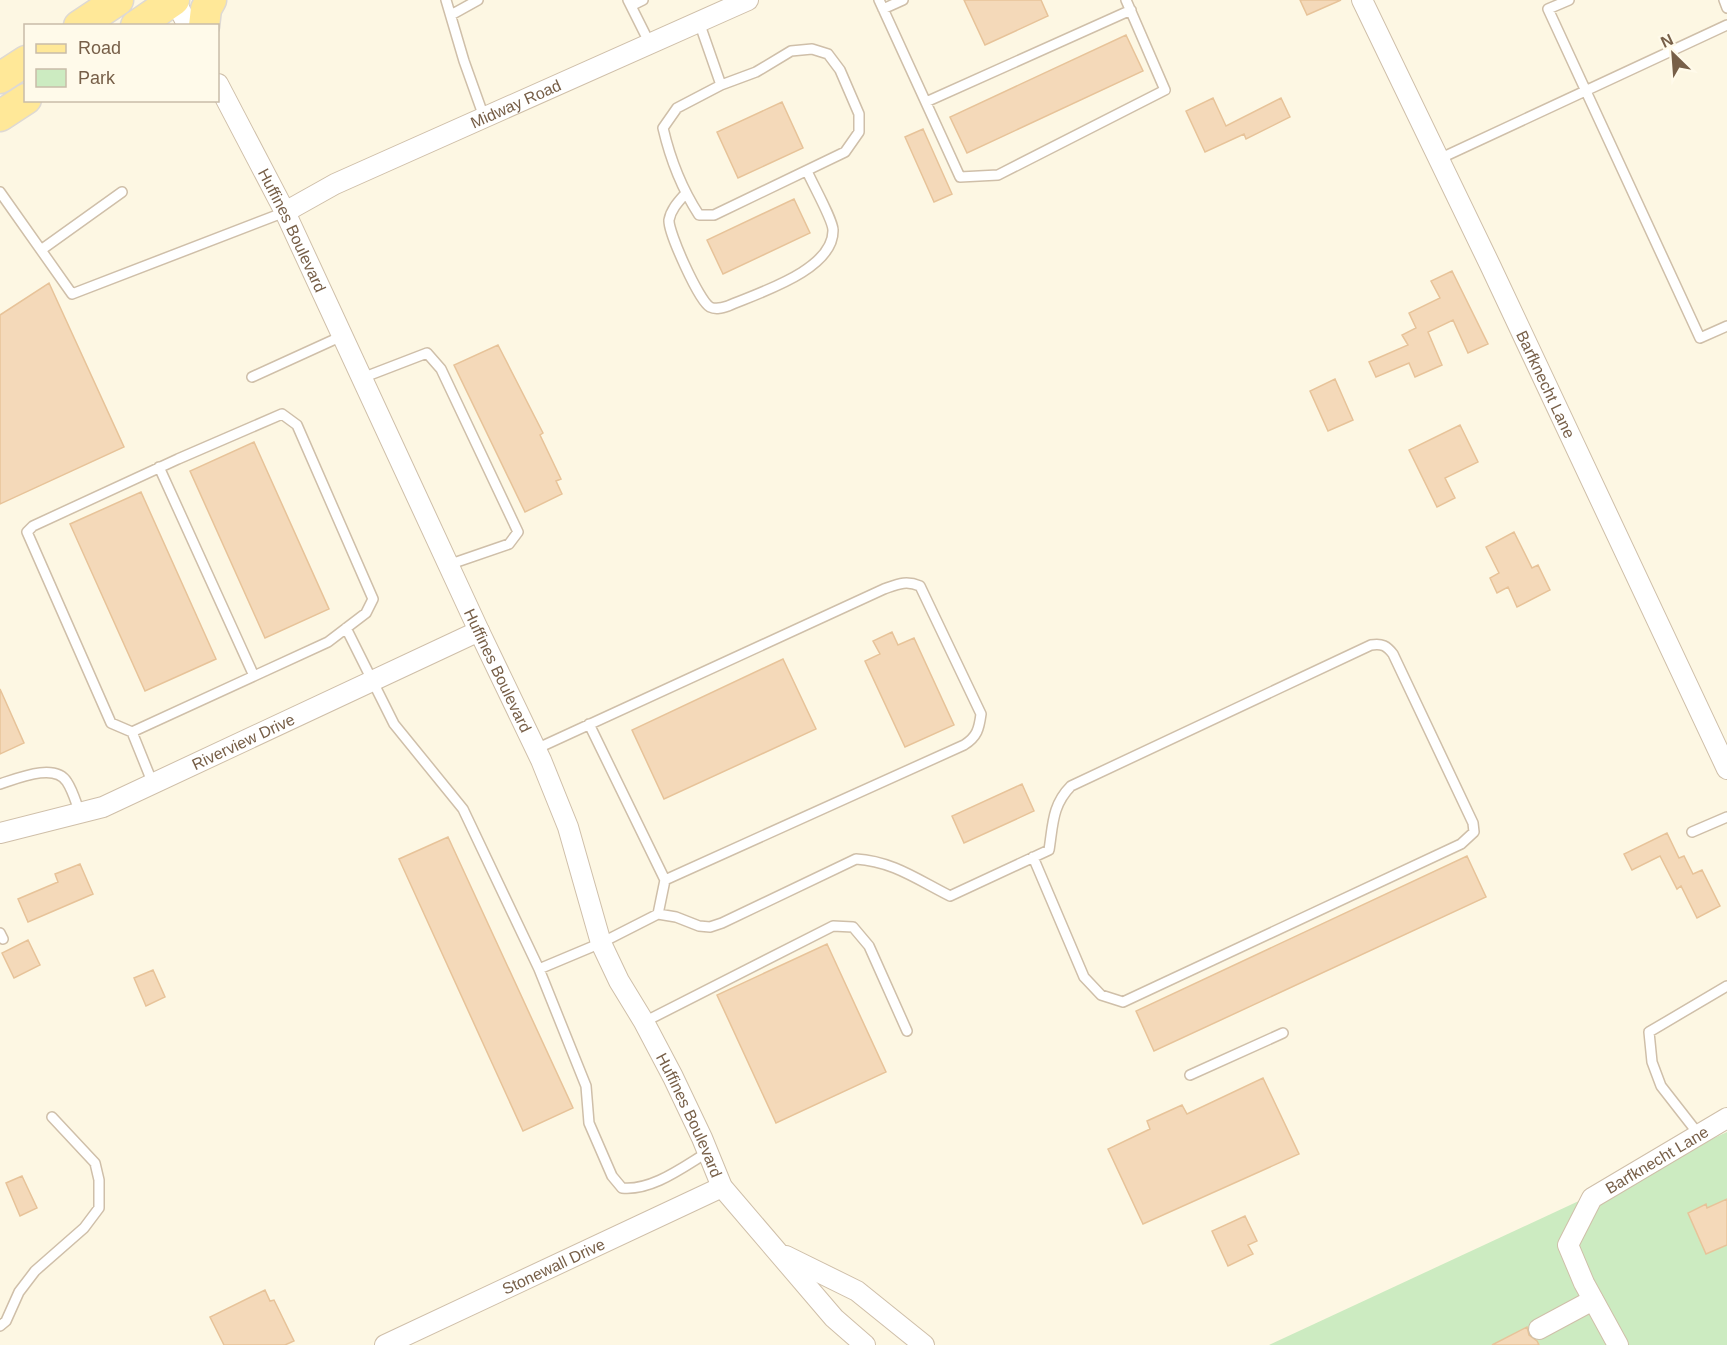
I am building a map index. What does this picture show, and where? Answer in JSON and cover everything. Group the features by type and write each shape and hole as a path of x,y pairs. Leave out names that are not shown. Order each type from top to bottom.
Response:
{"main road":[{"path":"82,24 118,0"},
{"path":"139,24 175,0"},
{"path":"204,24 206,9 211,0"},
{"path":"0,78 24,62"},
{"path":"0,116 24,100"}],"street":[{"path":"175,0 187,24"},
{"name":"Midway Road","path":"285,212 335,184 748,0"},
{"name":"Barfknecht Lane","path":"1362,0 1604,505 1727,769"},
{"name":"Huffines Boulevard","path":"219,86 285,212 448,565 536,749 568,827 601,943 619,981 673,1077 722,1187 834,1318 865,1345"},
{"name":"Riverview Drive","path":"0,833 103,807 479,631"},
{"name":"Barfknecht Lane","path":"1593,1300 1568,1245 1592,1198 1727,1118"},
{"name":"Stonewall Drive","path":"385,1345 722,1187"},
{"name":"Huffines Boulevard","path":"778,1252 857,1291 924,1345"},
{"path":"1539,1329 1593,1300 1618,1345"}],"lane":[{"path":"446,0 484,117"},
{"path":"451,15 478,0"},
{"path":"643,0 629,3 650,44"},
{"path":"903,0 881,4 960,177 998,174 1165,90 1126,0"},
{"path":"1569,0 1548,9 1700,338 1727,326"},
{"path":"1724,0 1727,8"},
{"path":"926,102 1131,10"},
{"path":"699,22 721,85"},
{"path":"1439,159 1727,25"},
{"path":"812,49 828,54 840,70 859,114 859,132 845,152 807,171 714,215 699,215 686,193 668,149 663,128 677,108 721,85 756,72 791,51 812,49"},
{"path":"686,193 672,210 669,223 696,290 708,306 716,309 728,306 800,274 826,253 831,244 834,228 807,171"},
{"path":"0,192 72,294 285,212"},
{"path":"40,250 122,192"},
{"path":"252,376 342,336"},
{"path":"362,378 428,353 441,369 518,532 509,543 448,565"},
{"path":"132,732 328,642 366,613 373,599 297,425 282,414 159,467 33,526 27,532 111,723 132,732 153,784"},
{"path":"159,467 254,676"},
{"path":"536,749 884,589 901,582 911,582 920,586 981,714 980,728 974,738 964,745 665,880"},
{"path":"346,628 394,724 463,809 539,969 586,1086 589,1124 612,1176 622,1188 634,1189 663,1178 708,1152"},
{"path":"539,969 601,943 658,914 676,917 699,926 710,927 722,923 856,859 892,865 950,896 1049,850 1056,806 1061,796 1071,786 1379,643 1388,647 1393,654 1473,823 1474,832 1461,844 1451,849 1123,1002 1101,994 1084,977 1034,857"},
{"path":"589,724 665,880 658,914"},
{"path":"0,784 35,773 56,773 66,780 80,813"},
{"path":"1692,832 1727,817"},
{"path":"644,1022 833,926 853,927 869,946 907,1031"},
{"path":"1700,1136 1661,1086 1652,1062 1649,1032 1727,986"},
{"path":"1190,1075 1283,1033"},
{"path":"0,1326 6,1321 19,1292 35,1271 84,1228 99,1208 99,1180 95,1163 52,1117"}],"green space":[{"path":"1727,1132 1727,1345 1269,1345"}],"building":[{"path":"964,0 1041,0 1048,16 985,45"},
{"path":"1300,0 1341,0 1307,15"},
{"path":"1126,35 1143,71 967,153 950,117"},
{"path":"1213,98 1226,126 1281,98 1290,117 1246,139 1244,134 1205,152 1186,111"},
{"path":"782,102 803,148 738,178 717,132"},
{"path":"923,129 952,194 934,202 905,137"},
{"path":"794,199 810,233 723,274 707,240"},
{"path":"1452,271 1488,344 1468,353 1453,320 1428,332 1442,365 1415,377 1409,363 1376,377 1369,362 1408,345 1402,335 1416,328 1409,313 1440,298 1431,281"},
{"path":"49,283 124,447 0,504 0,315"},
{"path":"498,345 543,433 540,435 561,479 556,481 562,494 525,512 454,365"},
{"path":"1335,379 1353,420 1328,431 1310,391"},
{"path":"1460,425 1478,462 1445,478 1455,498 1437,507 1409,450"},
{"path":"254,442 329,609 265,638 190,471"},
{"path":"141,492 216,659 145,691 70,524"},
{"path":"1514,532 1532,568 1538,565 1550,590 1517,607 1508,587 1497,593 1490,578 1499,573 1486,547"},
{"path":"892,632 898,645 914,638 954,725 905,747 865,661 880,654 873,641"},
{"path":"783,659 816,729 664,799 632,730"},
{"path":"0,689 24,743 0,754"},
{"path":"1022,784 1034,811 964,843 952,816"},
{"path":"1667,833 1679,858 1684,856 1693,874 1702,870 1720,906 1697,918 1681,886 1677,889 1660,856 1632,870 1624,854"},
{"path":"448,837 573,1108 523,1131 399,859"},
{"path":"1467,856 1486,897 1154,1051 1136,1011"},
{"path":"80,864 93,894 28,922 18,899 58,882 55,874"},
{"path":"28,940 40,965 14,978 2,953"},
{"path":"827,944 886,1072 776,1123 717,995"},
{"path":"153,970 165,997 146,1006 134,978"},
{"path":"1263,1078 1299,1154 1143,1224 1108,1149 1150,1129 1147,1121 1182,1105 1187,1114"},
{"path":"22,1176 37,1208 20,1216 6,1183"},
{"path":"1727,1199 1727,1245 1706,1254 1688,1213 1706,1204 1707,1208"},
{"path":"1245,1216 1257,1241 1248,1245 1253,1254 1228,1266 1212,1231"},
{"path":"265,1290 270,1301 274,1300 294,1341 285,1345 224,1345 210,1317"},
{"path":"1527,1327 1529,1335 1539,1345 1492,1345"}]}
